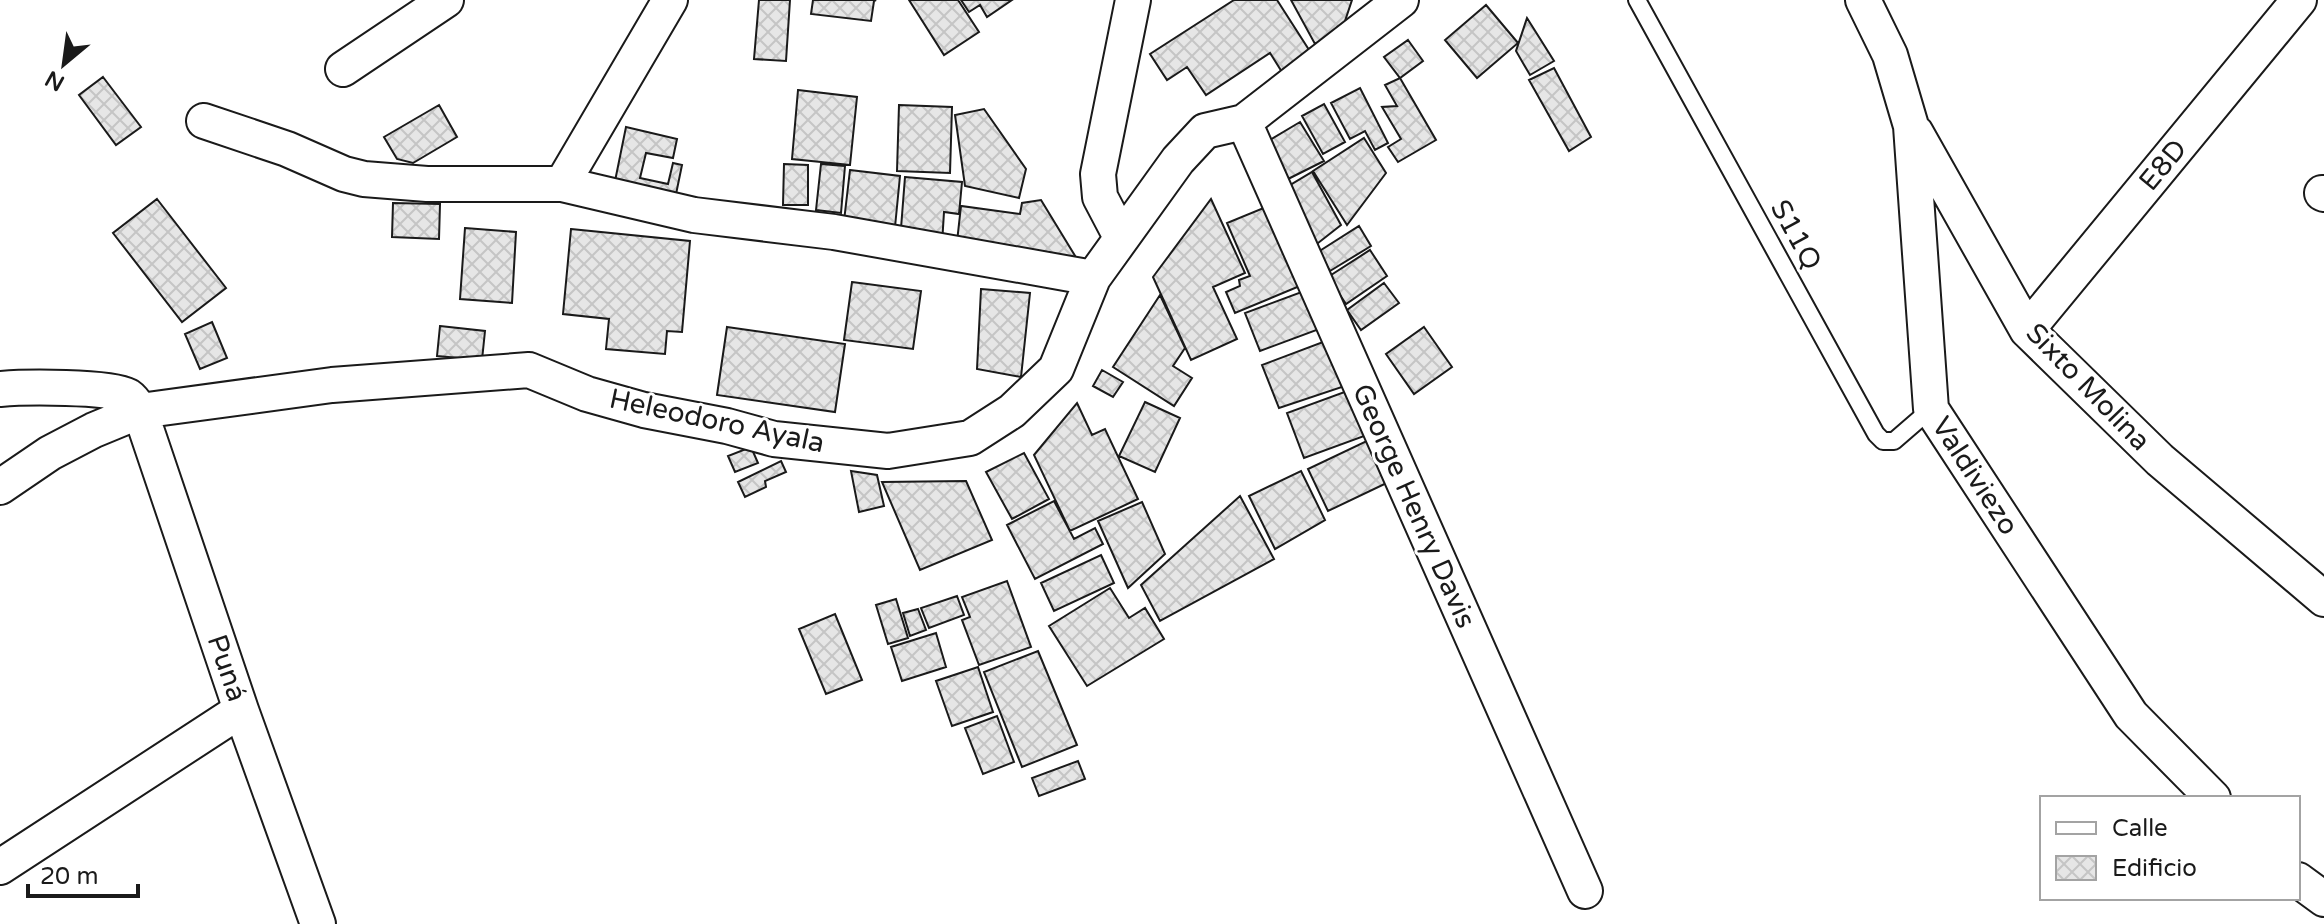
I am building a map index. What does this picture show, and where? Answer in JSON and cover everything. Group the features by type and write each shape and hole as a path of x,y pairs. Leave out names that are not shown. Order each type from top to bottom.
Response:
{"street":[{"path":"343,69 446,0"},
{"path":"562,184 670,0"},
{"path":"1121,237 1100,197 1098,174 1133,0"},
{"name":"Heleodoro Ayala","path":"0,487 50,453 140,411 332,385 529,370 587,394 774,439 888,451 970,438 1012,411 1056,369 1093,278 1178,160 1205,131 1244,122 1401,0"},
{"name":"Valdiviezo","path":"1863,0 1890,55 1911,126 1931,409 2131,715 2211,796"},
{"name":"E8D","path":"2027,330 2299,0"},
{"path":"204,121 364,179 427,184 562,184 694,215 834,232 1093,278"},
{"name":"George Henry Davis","path":"1244,122 1585,891"},
{"name":"Sixto Molina","path":"1911,126 2027,330 2160,460 2324,599"},
{"path":"0,389 63,388 122,394 134,402 140,411"},
{"name":"Puná","path":"140,411 241,710 318,924"},
{"path":"0,867 241,710"},
{"path":"2300,881 2324,899"}],"lane":[{"name":"S11Q","path":"1637,0 1876,434 1883,441 1894,441 1931,409"}],"building":[{"path":"759,0 790,0 786,61 754,59"},
{"path":"813,0 876,0 871,21 811,14"},
{"path":"909,0 958,0 979,32 944,55"},
{"path":"961,0 1012,0 987,17 980,5 969,12"},
{"path":"1234,0 1277,0 1311,53 1282,72 1270,53 1206,95 1187,67 1167,80 1150,54"},
{"path":"1291,0 1352,0 1342,30 1315,44"},
{"path":"1486,5 1518,43 1477,78 1445,40"},
{"path":"1527,18 1554,61 1530,75 1516,51"},
{"path":"1408,40 1423,61 1400,78 1384,57"},
{"path":"1554,68 1591,137 1569,151 1529,80"},
{"path":"103,77 141,127 116,145 79,95"},
{"path":"1400,78 1436,140 1398,162 1388,147 1401,139 1382,107 1397,106 1385,85"},
{"path":"1360,88 1388,143 1375,150 1365,131 1350,139 1331,103"},
{"path":"798,90 857,97 850,165 792,159"},
{"path":"1324,104 1345,142 1323,154 1302,116"},
{"path":"439,105 457,137 413,163 397,159 384,137"},
{"path":"899,105 952,107 950,173 897,171"},
{"path":"984,109 1026,169 1019,198 965,186 955,115"},
{"path":"1300,122 1324,161 1286,180 1270,140"},
{"path":"626,127 677,139 673,158 646,153 640,178 668,184 673,163 682,165 675,199 614,186"},
{"path":"1364,138 1386,173 1347,225 1313,171"},
{"path":"784,164 808,165 808,205 783,205"},
{"path":"821,164 845,166 841,213 816,210"},
{"path":"850,170 900,176 895,227 844,221"},
{"path":"1312,172 1341,225 1313,247 1287,187"},
{"path":"905,177 962,182 959,214 944,212 942,244 900,241"},
{"path":"157,199 226,288 182,322 113,233"},
{"path":"1211,199 1245,273 1213,287 1237,339 1191,360 1153,277"},
{"path":"1041,200 1077,259 957,242 961,206 1020,214 1022,203"},
{"path":"393,203 440,204 439,239 392,237"},
{"path":"1266,207 1307,283 1235,313 1226,292 1240,286 1239,280 1250,276 1227,223"},
{"path":"1359,226 1371,246 1330,271 1318,252"},
{"path":"465,228 516,232 512,303 460,299"},
{"path":"571,229 690,241 682,332 667,331 665,354 606,349 609,319 563,314"},
{"path":"1370,250 1387,276 1346,304 1328,277"},
{"path":"852,282 921,291 913,349 844,340"},
{"path":"1384,283 1399,303 1361,330 1347,310"},
{"path":"981,289 1030,293 1021,377 977,369"},
{"path":"1307,290 1322,328 1260,351 1245,313"},
{"path":"1160,295 1185,348 1173,366 1192,378 1174,406 1113,367"},
{"path":"212,322 227,358 200,369 185,334"},
{"path":"440,326 485,331 482,360 437,356"},
{"path":"727,327 845,344 835,412 717,395"},
{"path":"1424,327 1452,367 1414,394 1386,354"},
{"path":"1331,339 1351,384 1279,408 1262,365"},
{"path":"1102,370 1123,382 1113,397 1093,386"},
{"path":"1350,390 1367,435 1304,458 1287,413"},
{"path":"1145,402 1180,418 1155,472 1119,456"},
{"path":"1077,403 1092,435 1105,429 1138,499 1070,531 1034,455"},
{"path":"1373,438 1393,480 1328,511 1308,469"},
{"path":"751,447 758,463 735,472 728,456"},
{"path":"1024,453 1049,499 1012,519 986,472"},
{"path":"781,461 786,472 765,481 766,487 745,497 738,482"},
{"path":"851,471 877,475 884,506 859,512"},
{"path":"1301,471 1325,520 1275,549 1249,496"},
{"path":"966,481 992,540 920,570 882,482"},
{"path":"1240,496 1274,559 1160,621 1141,585"},
{"path":"1054,501 1074,539 1095,528 1103,544 1035,579 1007,525"},
{"path":"1142,502 1165,554 1128,588 1098,521"},
{"path":"1101,555 1114,583 1054,611 1041,583"},
{"path":"1007,581 1031,647 979,665 962,620 970,617 962,597"},
{"path":"1110,588 1129,618 1145,608 1164,639 1087,686 1049,626"},
{"path":"957,596 964,615 929,628 921,608"},
{"path":"896,599 908,638 888,644 876,605"},
{"path":"918,609 926,630 910,636 903,613"},
{"path":"835,614 862,680 826,694 799,629"},
{"path":"936,633 946,667 902,681 891,647"},
{"path":"1038,651 1077,745 1022,767 984,672"},
{"path":"978,667 993,712 952,726 936,681"},
{"path":"997,716 1014,762 983,774 965,728"},
{"path":"1078,761 1085,779 1039,796 1032,778"}]}
